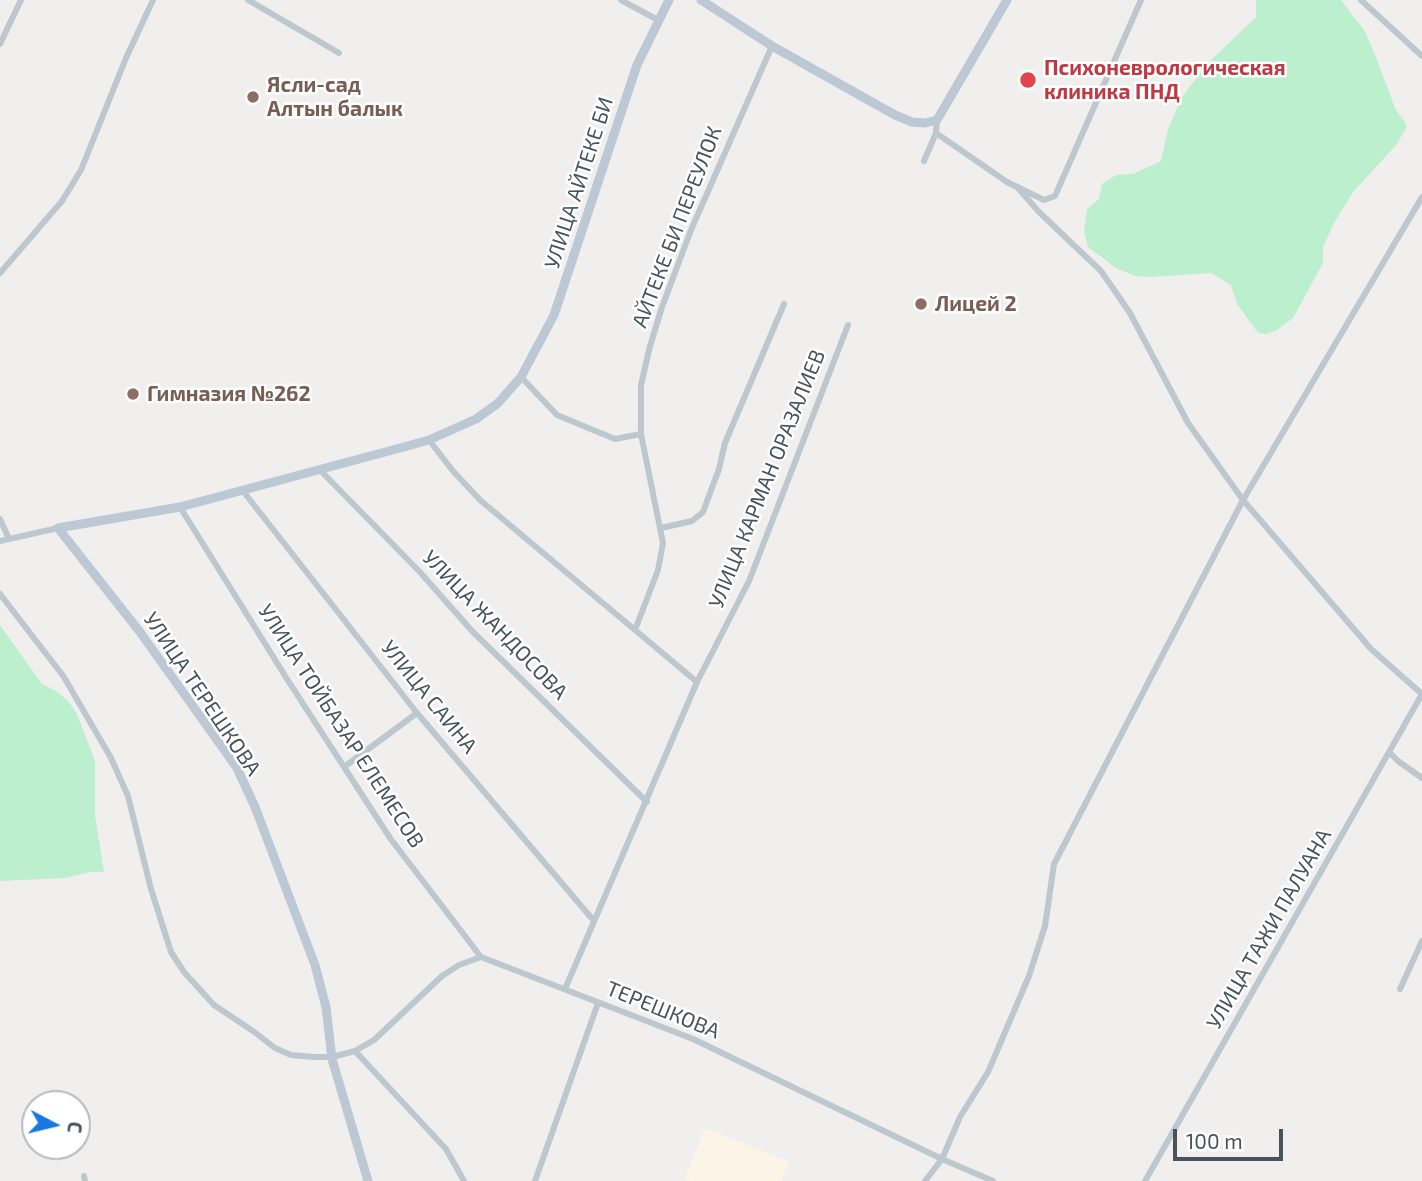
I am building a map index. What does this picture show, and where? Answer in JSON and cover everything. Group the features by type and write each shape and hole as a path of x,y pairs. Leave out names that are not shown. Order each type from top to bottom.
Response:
{"street":[{"path":"0,44 21,0"},
{"path":"0,273 62,201 81,170 126,58 153,0"},
{"path":"248,0 339,53"},
{"path":"621,0 658,20"},
{"name":"УЛИЦА АЙТЕКЕ БИ","path":"58,528 180,507 429,440 475,419 497,404 521,377 554,315 637,65 670,0"},
{"path":"701,0 772,46 895,115 912,122 937,120"},
{"path":"925,161 936,133 937,120 1007,0"},
{"path":"936,133 1018,188 1044,200 1055,196 1141,0"},
{"path":"1361,0 1422,55"},
{"name":"АЙТЕКЕ БИ ПЕРЕУЛОК","path":"635,631 662,558 661,528 640,434 641,385 662,307 701,207 772,46"},
{"path":"1018,188 1039,212 1101,271 1130,313 1188,423 1243,500 1371,649 1422,694"},
{"path":"925,1181 942,1159 960,1117 988,1072 1029,976 1045,926 1054,864 1243,500 1422,197"},
{"path":"661,528 692,521 704,512 725,443 784,304"},
{"name":"УЛИЦА КАРМАН ОРАЗАЛИЕВ","path":"565,989 697,682 749,581 848,325"},
{"path":"521,377 557,415 615,439 640,434"},
{"path":"429,440 480,500 697,682"},
{"name":"УЛИЦА ЖАНДОСОВА","path":"320,470 472,631 647,802"},
{"name":"УЛИЦА САИНА","path":"243,491 417,713 594,921"},
{"name":"УЛИЦА ТОЙБАЗАР ЕЛЕМЕСОВ","path":"180,507 390,838 481,957"},
{"path":"0,519 9,539"},
{"path":"0,541 58,528"},
{"name":"УЛИЦА ТЕРЕШКОВА","path":"58,528 140,632 237,768 255,807 315,965 326,1007 332,1058 368,1181"},
{"path":"0,594 64,677 111,758 128,796 151,889 172,951 184,972 214,1005 275,1048 291,1055 332,1058 355,1051 374,1040 442,976 459,964 481,957"},
{"name":"УЛИЦА ТАЖИ ПАЛУАНА","path":"1145,1181 1422,694"},
{"path":"344,767 417,713"},
{"path":"1390,753 1422,778"},
{"path":"1400,989 1422,940"},
{"name":"ТЕРЕШКОВА","path":"481,957 693,1039 993,1181"},
{"path":"535,1181 598,1003"},
{"path":"355,1051 446,1149 464,1181"}],"shaded area":[{"path":"705,1128 789,1162 781,1181 685,1179"}],"green space":[{"path":"1256,0 1341,0 1364,30 1395,108 1407,126 1397,144 1353,192 1333,225 1323,247 1323,263 1293,318 1267,334 1258,333 1237,304 1231,285 1211,273 1135,276 1116,268 1088,247 1084,232 1087,209 1099,199 1102,184 1116,175 1133,174 1161,161 1168,129 1182,97 1206,65 1256,17"},
{"path":"0,625 42,684 56,691 76,712 95,761 95,816 104,872 65,878 0,881"}],"place":[{"name":"Психоневрологическая клиника ПНД","path":"1028,80"},
{"name":"Ясли-сад Алтын балык","path":"253,97"},
{"name":"Лицей 2","path":"921,304"},
{"name":"Гимназия №262","path":"133,394"}]}
